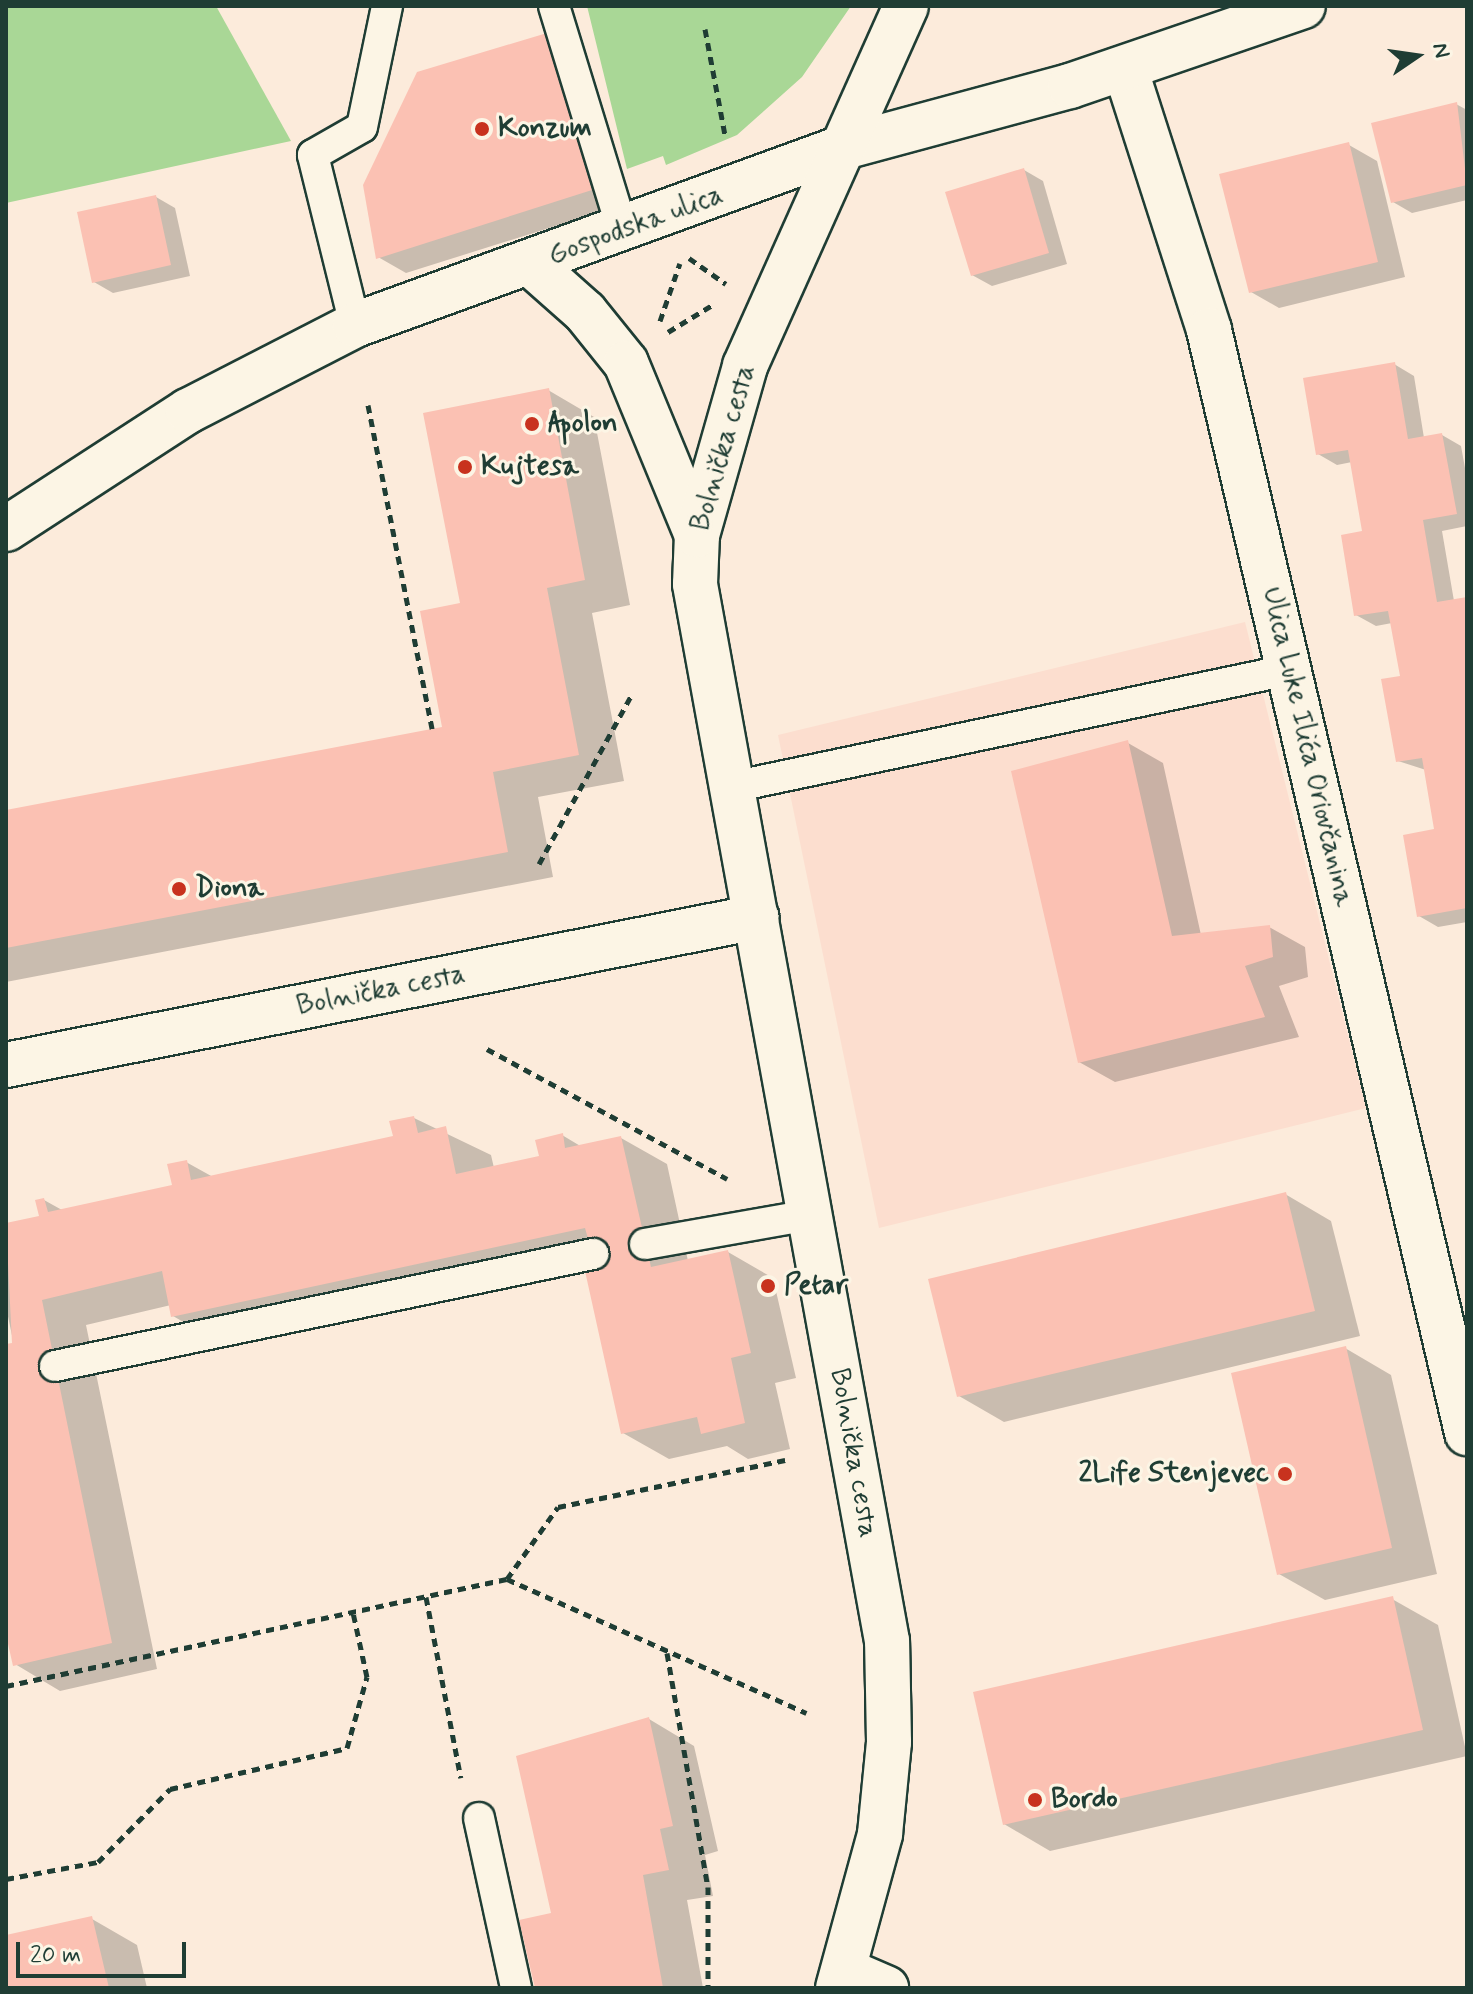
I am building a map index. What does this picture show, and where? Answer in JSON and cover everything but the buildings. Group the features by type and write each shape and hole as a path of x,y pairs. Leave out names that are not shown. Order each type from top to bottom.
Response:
{"street":[{"name":"Bolnička cesta","path":"841,1979 880,1834 889,1742 887,1641 757,917 698,625 697,535 745,366 906,6"},
{"name":"Gospodska ulica","path":"6,529 188,411 355,325 623,232 844,147 1125,68 1303,6"},
{"name":"Ulica Luke Ilića Oriovčanina","path":"1125,68 1209,330 1467,1433"},
{"path":"532,265 585,312 626,363 697,535"},
{"name":"Bolnička cesta","path":"6,1065 757,917"},
{"path":"841,1979 886,1988"}],"lane":[{"path":"355,325 313,155 362,127 387,6"},
{"path":"554,6 623,232"},
{"path":"732,787 1288,670"},
{"path":"645,1244 810,1215"},
{"path":"55,1366 593,1254"},
{"path":"479,1818 516,1988"}],"path":[{"path":"705,29 728,148"},
{"path":"653,341 736,291 683,254 658,327"},
{"path":"368,405 432,729"},
{"path":"539,864 631,696"},
{"path":"487,1049 727,1179"},
{"path":"507,1579 558,1507 785,1460"},
{"path":"6,1686 507,1579 806,1713"},
{"path":"426,1597 465,1797 479,1818"},
{"path":"6,1879 98,1862 170,1789 347,1748 367,1677 353,1612"},
{"path":"667,1652 708,1887 708,1988"}],"shaded area":[{"path":"1245,622 1366,1108 879,1228 778,735"}],"green space":[{"path":"6,6 216,6 291,141 6,203"},
{"path":"587,6 851,6 802,77 737,135 666,165 663,156 627,169"}],"place":[{"name":"Konzum","path":"482,129"},
{"name":"Apolon","path":"532,424"},
{"name":"Kujtesa","path":"465,467"},
{"name":"Diona","path":"179,889"},
{"name":"Petar","path":"768,1286"},
{"name":"2Life Stenjevec","path":"1285,1474"},
{"name":"Bordo","path":"1035,1800"}]}
